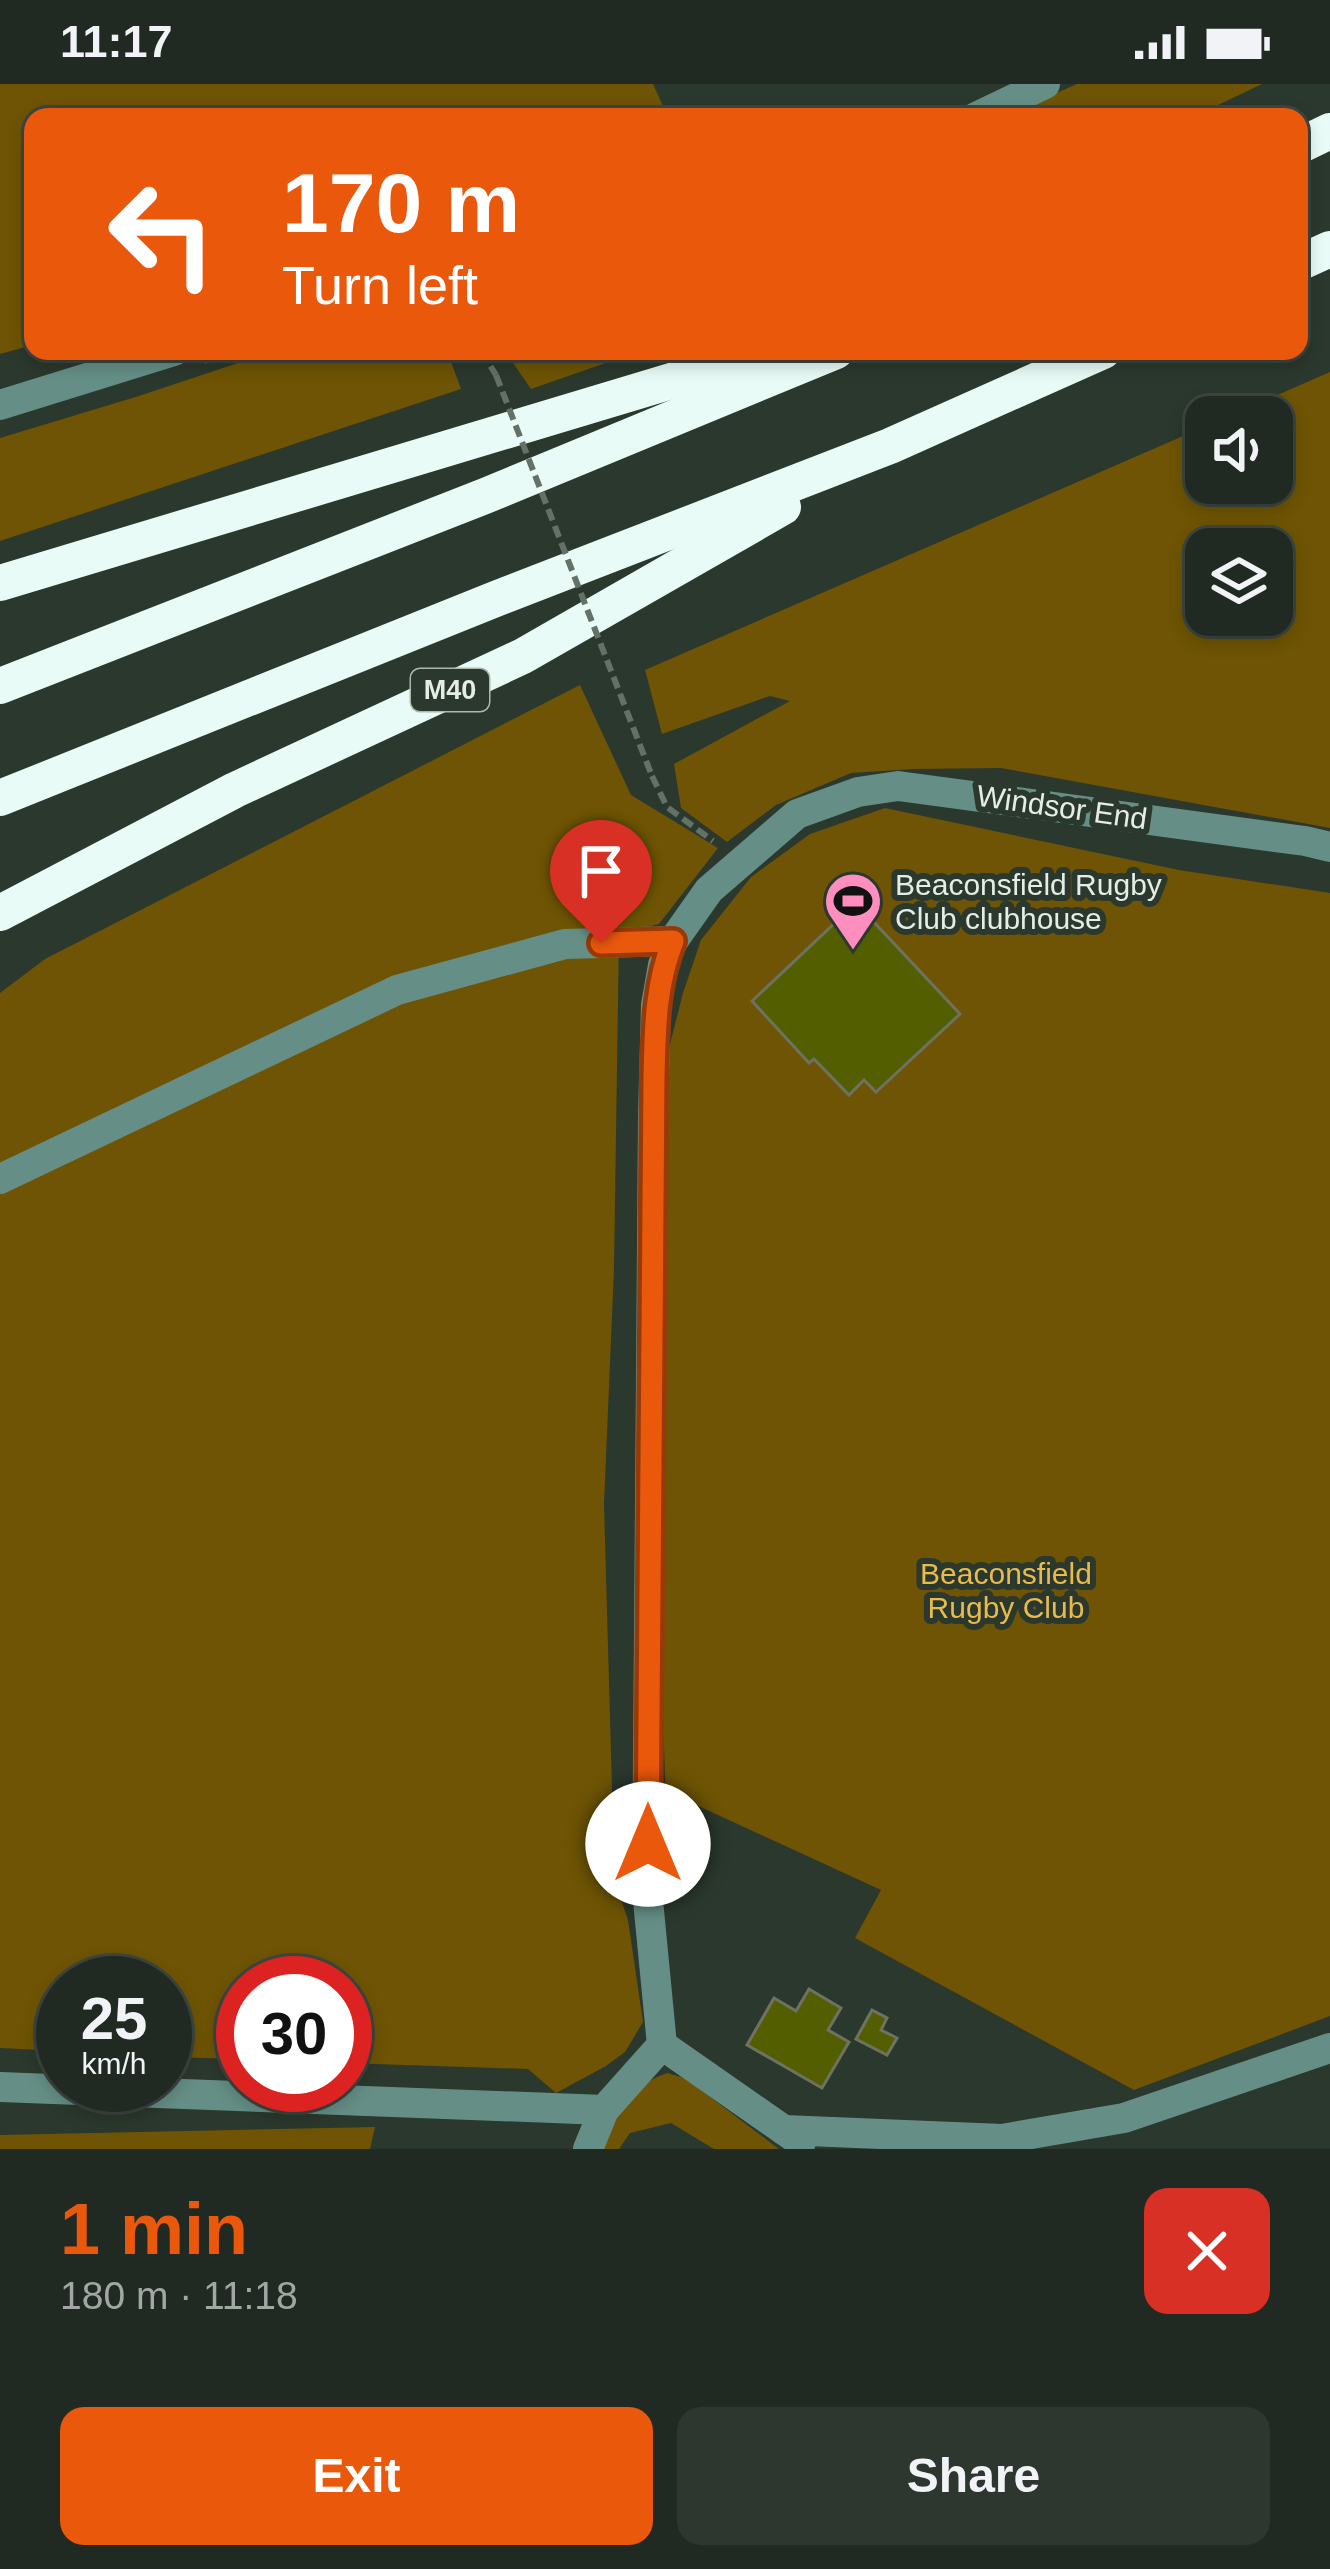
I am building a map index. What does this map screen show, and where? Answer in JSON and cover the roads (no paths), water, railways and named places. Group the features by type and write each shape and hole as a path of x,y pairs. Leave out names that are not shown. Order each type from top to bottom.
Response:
{"highway":[{"path":"0,583 742,360"},
{"path":"0,686 485,496 814,360"},
{"name":"M40","path":"0,798 890,446 1082,360"},
{"name":"M40","path":"0,913 235,790 523,656 890,446"}],"street":[{"path":"995,108 1045,84"},
{"path":"0,405 144,360"},
{"name":"Windsor End","path":"662,2045 647,1890 652,1140 656,1006 663,965 673,941 709,890 797,814 858,791 898,786 1330,847"},
{"path":"0,1179 397,990 565,944 673,941"},
{"path":"588,2149 604,2110 662,2045 811,2149"},
{"path":"784,2130 1001,2144 1124,2118 1330,2048"},
{"path":"0,2087 604,2110"}],"place":[{"name":"Beaconsfield Rugby Club clubhouse","path":"853,952"}],"park label":[{"name":"Beaconsfield Rugby Club","path":"1006,1590"}]}
